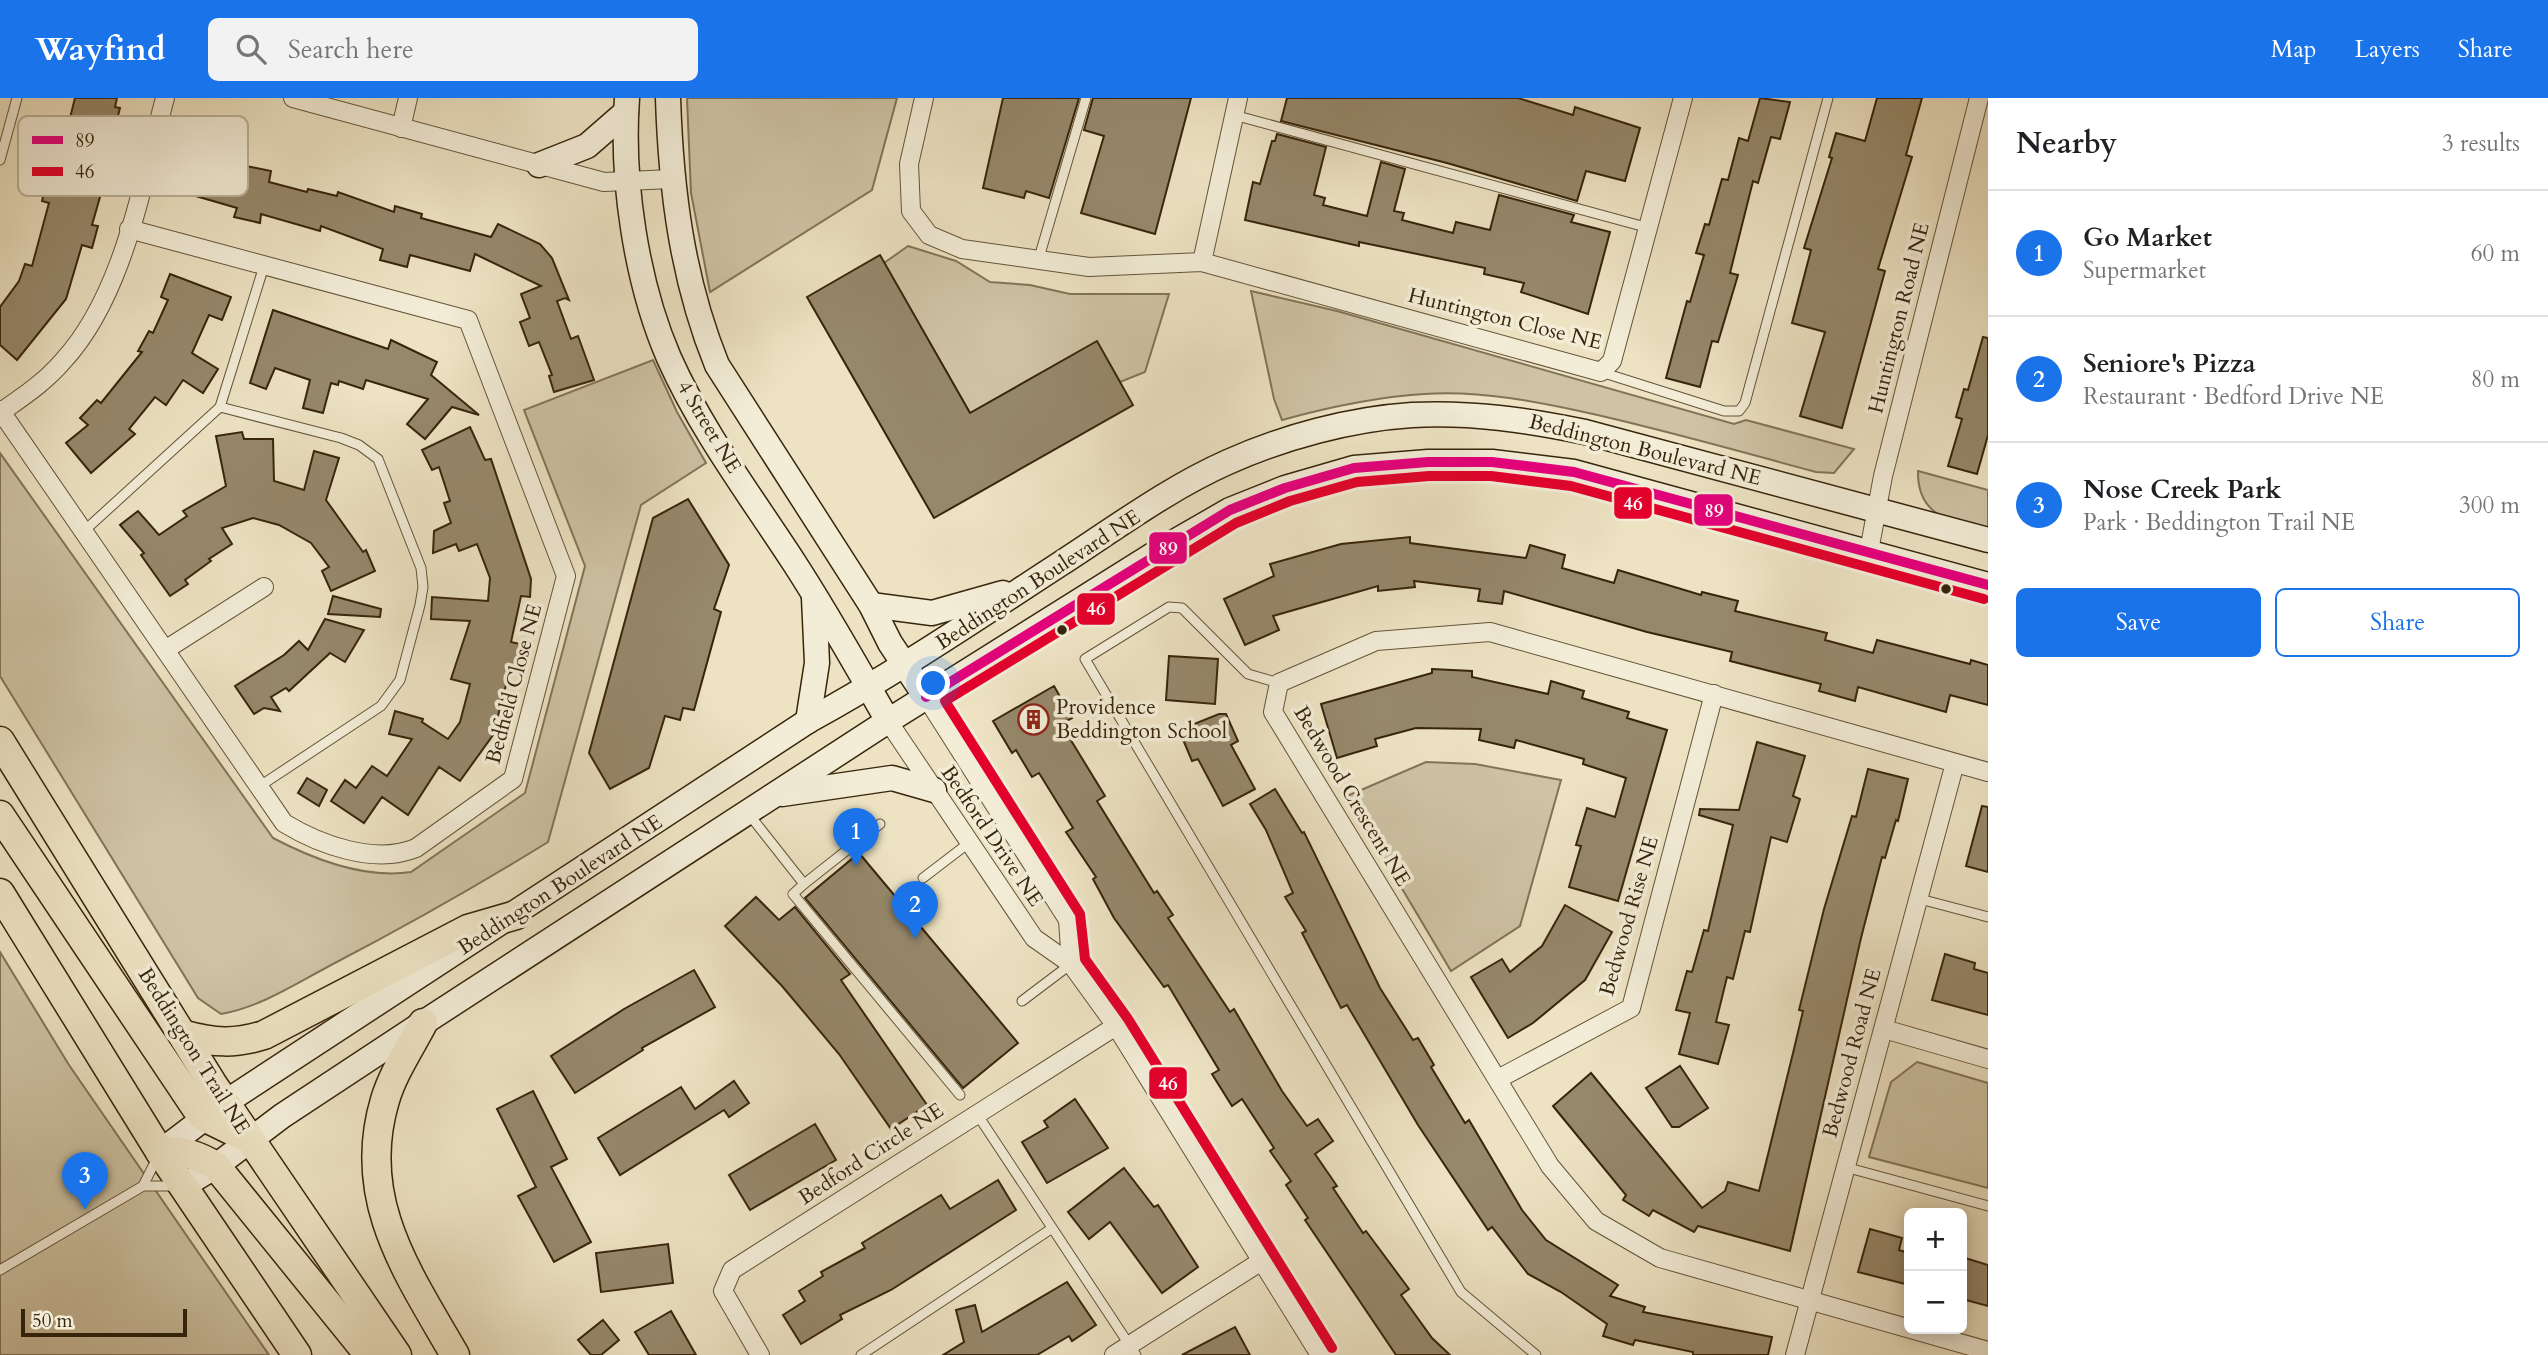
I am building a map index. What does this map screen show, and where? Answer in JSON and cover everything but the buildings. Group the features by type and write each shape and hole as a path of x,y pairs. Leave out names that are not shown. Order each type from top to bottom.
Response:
{"main road":[{"name":"4 Street NE","path":"668,98 672,179 678,229 699,322 716,365 871,605 905,666 926,697"},
{"name":"4 Street NE","path":"626,105 628,183 634,237 668,356 702,420 814,593 888,721"},
{"path":"539,165 572,154 593,142 626,105"},
{"name":"Beddington Boulevard NE","path":"160,1152 215,1110 808,721 905,666 1172,493 1227,462 1308,433 1410,415 1466,415 1525,420 1585,432 1988,540"},
{"name":"Beddington Boulevard NE","path":"183,1186 422,1023 888,721 1230,510 1285,488 1354,468 1428,462 1492,462 1574,472 1988,585"},
{"path":"871,605 932,613 1027,586"},
{"path":"808,721 817,663 814,593"},
{"name":"Beddington Trail NE","path":"0,741 185,1035 215,1110"},
{"path":"771,796 882,778 892,778 933,790"},
{"path":"0,815 215,1110 251,1140"},
{"path":"0,893 160,1152 297,1355"},
{"path":"185,1035 210,1042 234,1044 264,1035 468,929 516,915"},
{"path":"422,1023 385,1100 376,1159 382,1210 396,1252 455,1355"},
{"name":"Beddington Trail NE","path":"251,1140 397,1355"},
{"path":"160,1152 180,1150 197,1155 216,1166 369,1355"}],"street":[{"name":"Bedfield Close NE","path":"160,116 165,98"},
{"path":"293,98 604,182 672,179"},
{"path":"401,128 408,98"},
{"name":"Huntington Close NE","path":"924,98 909,164 911,211 929,235 962,249 1089,267 1202,262 1601,372 1612,361 1683,98"},
{"name":"Huntington Road NE","path":"1869,551 1882,476 1979,98"},
{"path":"1202,262 1236,107"},
{"name":"Bedfield Close NE","path":"129,229 468,320 566,576 513,779 416,848 388,855 327,844 307,837 285,823 0,411 37,388 65,360 87,330 109,285 138,196"},
{"path":"165,650 264,587"},
{"name":"Bedwood Crescent NE","path":"1988,772 1490,632 1376,641 1279,683 1273,712 1550,1166 1596,1222 1660,1258 1988,1351"},
{"name":"Bedwood Rise NE","path":"1498,1079 1631,1009 1714,694"},
{"name":"Bedford Drive NE","path":"926,697 1068,920 1070,964"},
{"name":"Bedford Drive NE","path":"888,721 1034,938 1070,964 1116,1026 1259,1262 1320,1355"},
{"name":"Bedwood Road NE","path":"1794,1355 1884,1029 1916,898 1955,763"},
{"name":"Bedford Circle NE","path":"760,1355 723,1291 732,1270 1116,1026"},
{"path":"1884,1029 1988,1059"},
{"path":"1126,1352 1259,1262"}],"lane":[{"path":"0,160 17,98"},
{"path":"1038,261 1086,98"},
{"path":"1601,372 1724,411 1739,411 1745,403 1828,98"},
{"path":"1236,107 1649,228"},
{"path":"83,533 220,407 264,266"},
{"path":"220,407 341,438 359,445 378,459 422,578 420,605 400,680 381,706 260,786"},
{"path":"1279,683 1248,674 1181,608 1169,607 1085,659 1461,1292 1536,1355"},
{"path":"747,811 804,884"},
{"path":"880,824 793,894 960,1095"},
{"path":"923,878 970,842"},
{"path":"1916,898 1988,917"},
{"path":"1022,1001 1070,964"},
{"path":"976,1114 1051,1229 1126,1352"},
{"path":"143,1186 160,1152"},
{"path":"1845,1167 1988,1206"},
{"path":"0,1270 143,1186 183,1186"},
{"path":"860,1355 1051,1229"}],"shaded area":[{"path":"687,98 897,98 872,190 710,292 691,193"},
{"path":"908,246 956,261 990,282 1030,285 1070,294 1169,294 1145,372 1120,382 1097,342 970,413 884,263"},
{"path":"1251,291 1337,311 1734,424 1746,420 1854,449 1834,473 1816,472 1593,414 1488,395 1445,393 1388,398 1282,420 1274,399"},
{"path":"653,360 677,412 706,463 641,505 548,842 441,905 292,986 250,1006 221,1014 198,998 0,676 0,453 273,838 340,866 376,873 411,872 525,793 585,566 524,410"},
{"path":"1918,471 1988,490 1988,531 1949,520 1930,508 1919,486"},
{"path":"1426,762 1475,764 1561,780 1520,926 1451,971 1347,796"},
{"path":"0,952 69,1065 269,1355 0,1355"},
{"path":"1917,1062 1988,1083 1988,1188 1869,1157 1891,1082"}],"transit line":[{"name":"89","path":"926,697 1230,510 1285,488 1354,468 1428,462 1492,462 1574,472 1988,585"},
{"name":"46","path":"1332,1348 1128,1019 1085,959 1080,914 945,701 1236,523 1290,501 1357,482 1429,476 1491,476 1571,486 1984,599"}],"place":[{"name":"Providence Beddington School","path":"1033,719"},
{"name":"Go Market","path":"856,866"},
{"name":"Seniore's Pizza","path":"915,939"},
{"name":"Nose Creek Park","path":"85,1210"}]}
